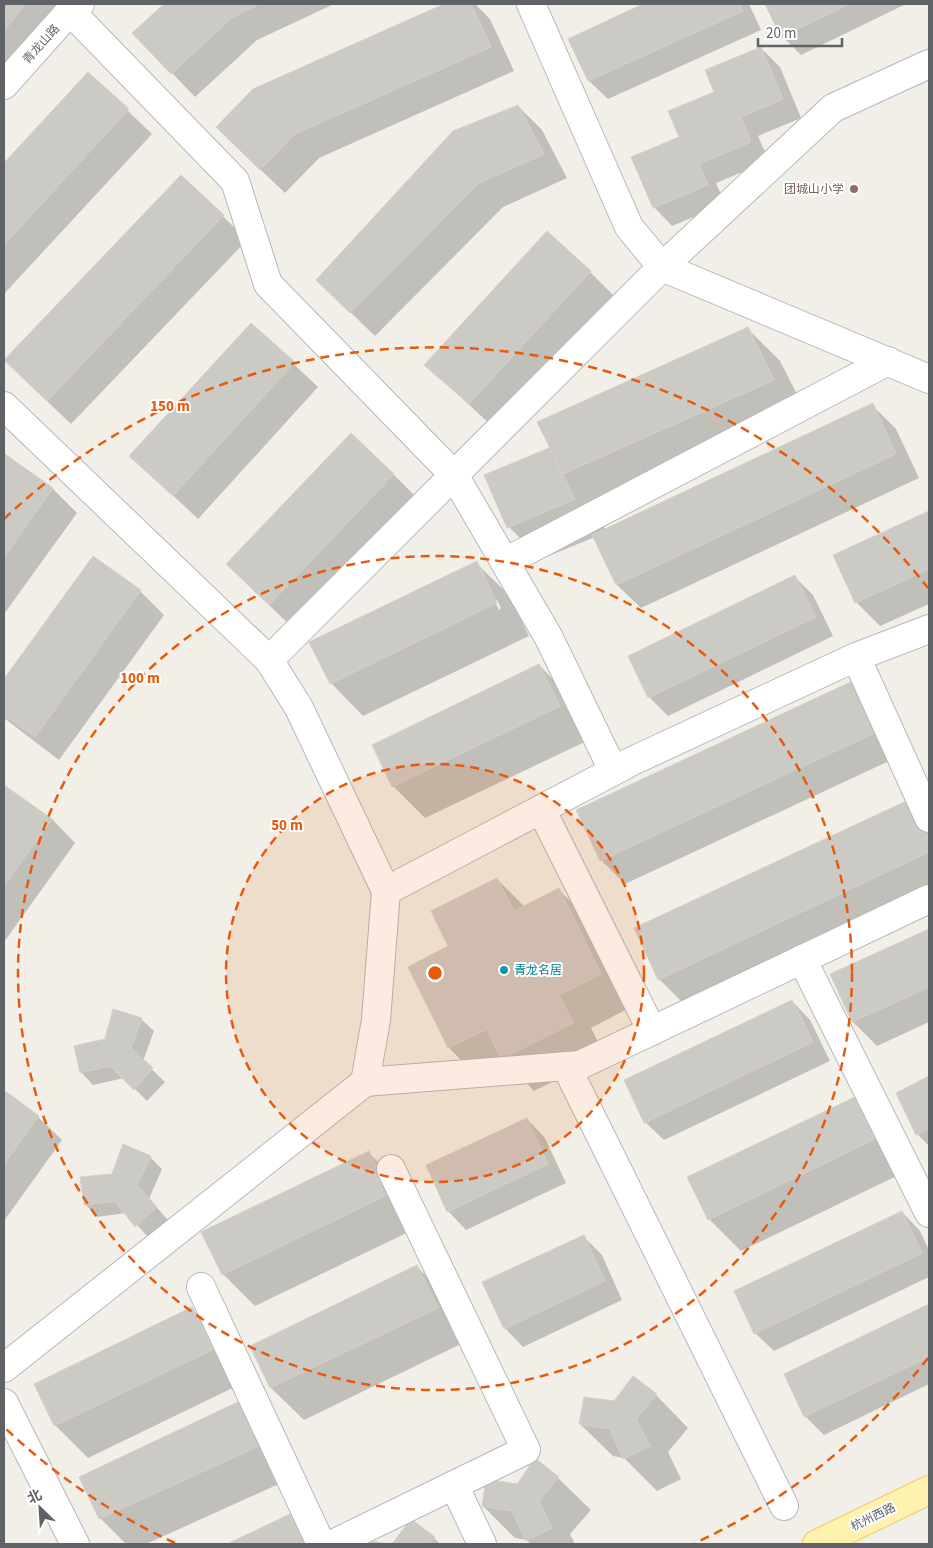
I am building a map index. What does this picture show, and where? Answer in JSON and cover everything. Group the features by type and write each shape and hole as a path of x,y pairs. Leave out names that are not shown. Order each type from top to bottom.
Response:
{"main road":[{"name":"杭州西路","path":"817,1544 929,1490"}],"street":[{"path":"531,4 629,227 662,267 929,378"},
{"path":"74,8 235,181 268,284 454,475 549,638 614,770 856,658 929,629"},
{"name":"青龙山路","path":"4,85 74,8"},
{"path":"269,660 662,267 833,108 929,64"},
{"path":"504,562 888,361"},
{"path":"5,411 269,660 300,708 386,891 376,1020 365,1082"},
{"path":"856,658 929,818"},
{"path":"386,891 626,764"},
{"path":"541,809 652,1030"},
{"path":"4,1368 365,1082 580,1065 929,899"},
{"path":"802,959 929,1212"},
{"path":"566,1066 784,1506"},
{"path":"333,1544 526,1450 391,1169"},
{"path":"201,1287 321,1544"},
{"path":"4,1403 74,1544"},
{"path":"454,1485 482,1544"}],"building":[{"path":"4,4 25,4 4,31"},
{"path":"164,4 260,4 233,17 171,74 132,33"},
{"path":"444,4 471,4 491,47 295,134 260,170 216,127 253,89"},
{"path":"643,4 740,4 743,11 588,81 568,39"},
{"path":"765,4 850,4 781,37"},
{"path":"761,47 783,99 741,117 751,142 699,164 708,185 653,208 631,157 679,137 668,111 714,92 705,70"},
{"path":"88,72 129,109 4,245 4,163"},
{"path":"518,105 544,154 479,183 350,313 316,280 453,131"},
{"path":"181,175 224,215 47,401 4,360"},
{"path":"547,231 591,271 469,404 424,365"},
{"path":"251,323 295,362 173,496 129,456"},
{"path":"748,327 774,380 563,474 537,422"},
{"path":"873,403 896,454 616,585 592,535"},
{"path":"351,433 394,474 269,605 226,564"},
{"path":"549,448 575,499 507,528 484,475"},
{"path":"5,454 53,488 4,557 4,456"},
{"path":"929,511 929,569 855,603 833,555"},
{"path":"93,556 141,590 35,737 4,715 4,679"},
{"path":"477,561 497,603 330,684 309,642"},
{"path":"795,575 816,617 648,698 628,656"},
{"path":"539,664 560,706 392,787 372,745"},
{"path":"857,679 881,730 600,861 576,810"},
{"path":"4,785 52,819 4,886"},
{"path":"915,797 929,829 929,852 658,980 634,928"},
{"name":"青龙名居","path":"497,878 514,911 559,888 601,974 559,995 573,1023 501,1059 487,1029 448,1048 408,967 448,946 431,911"},
{"path":"929,929 929,987 852,1022 830,974"},
{"path":"792,1000 813,1042 644,1123 624,1080"},
{"path":"113,1009 142,1018 131,1048 153,1068 134,1090 110,1066 80,1073 74,1046 105,1039"},
{"path":"929,1076 929,1128 916,1135 896,1093"},
{"path":"4,1090 39,1116 4,1164"},
{"path":"855,1097 875,1139 708,1220 687,1177"},
{"path":"527,1118 548,1164 447,1212 426,1165"},
{"path":"123,1144 151,1156 137,1185 157,1207 135,1227 115,1201 84,1205 80,1177 112,1174"},
{"path":"369,1151 389,1194 222,1275 201,1232"},
{"path":"902,1211 922,1253 754,1334 734,1291"},
{"path":"584,1235 605,1281 504,1329 482,1282"},
{"path":"417,1265 438,1308 270,1388 250,1346"},
{"path":"929,1304 929,1357 804,1417 784,1374"},
{"path":"192,1307 214,1349 54,1426 34,1384"},
{"path":"633,1376 657,1394 636,1419 650,1446 623,1459 610,1429 579,1424 584,1397 614,1401"},
{"path":"240,1401 259,1446 99,1519 79,1477"},
{"path":"535,1458 559,1477 539,1501 552,1528 526,1541 512,1511 482,1506 486,1479 517,1484"},
{"path":"290,1514 305,1544 227,1544"},
{"path":"411,1519 435,1537 429,1544 392,1544"},
{"path":"362,1540 392,1544 361,1544"}],"place":[{"name":"团城山小学","path":"854,189"},
{"name":"青龙名居","path":"504,970"}]}
